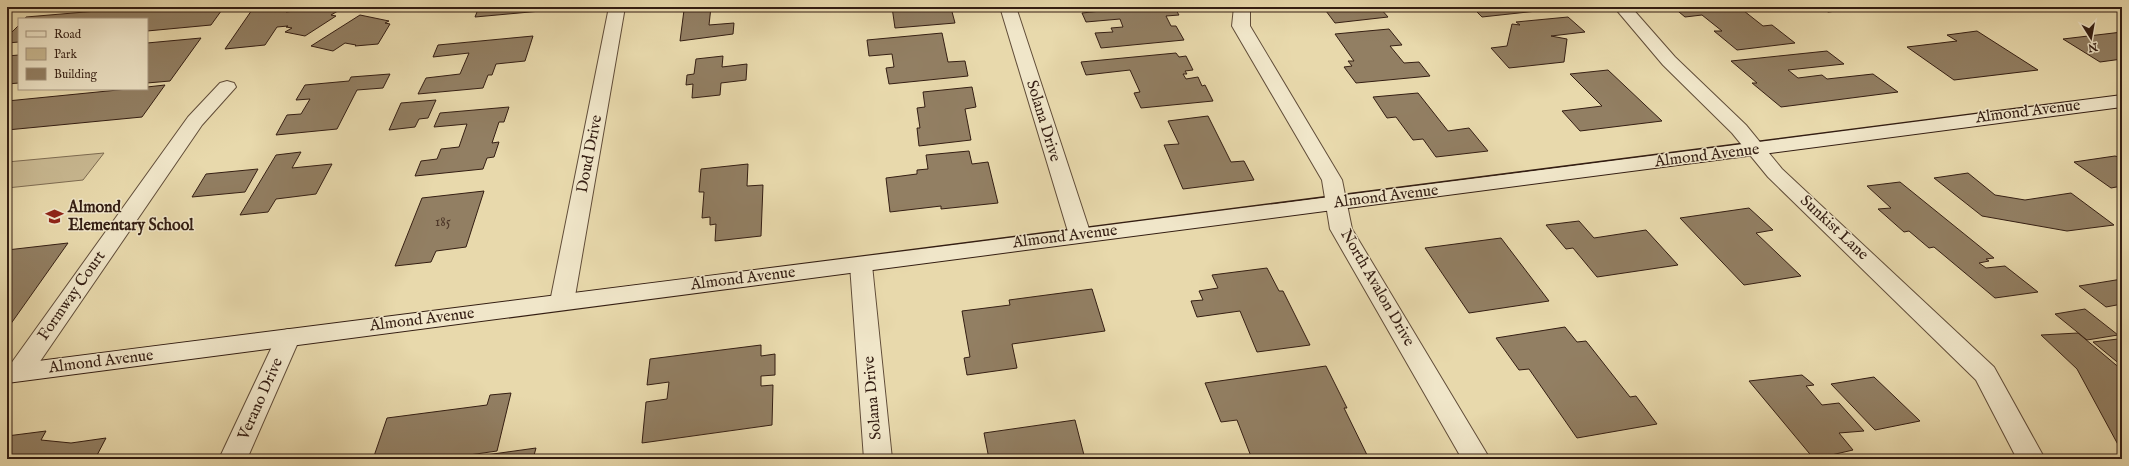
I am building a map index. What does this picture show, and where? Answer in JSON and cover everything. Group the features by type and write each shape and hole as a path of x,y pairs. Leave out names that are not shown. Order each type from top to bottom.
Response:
{"street":[{"name":"Doud Drive","path":"562,302 617,7"},
{"name":"Solana Drive","path":"1008,7 1080,235"},
{"name":"North Avalon Drive","path":"1242,7 1241,26 1332,180 1341,229 1476,459"},
{"name":"Sunkist Lane","path":"1622,7 1669,61 1757,149 1775,173 1985,374 2030,459"},
{"name":"Formway Court","path":"13,373 195,121 227,87"},
{"name":"Almond Avenue","path":"13,373 861,265 1080,235 1337,204 1983,118 2120,102"},
{"name":"Solana Drive","path":"861,265 878,459"},
{"name":"Verano Drive","path":"233,459 288,338"}],"green space":[{"path":"104,153 83,180 7,188 7,162"}],"building":[{"path":"144,7 224,7 211,25 148,31 148,18 26,17"},
{"path":"254,7 289,7 286,12 314,9 318,7 343,8 331,15 336,16 305,36 285,32 292,28 286,27 288,26 277,27 265,45 225,49"},
{"path":"479,7 543,7 541,11 475,17"},
{"path":"711,7 709,25 734,23 733,34 680,41 684,10"},
{"path":"892,7 935,7 935,9 951,8 955,23 895,28"},
{"path":"1139,7 1174,7 1179,15 1166,16 1171,26 1176,26 1184,40 1101,48 1095,33 1113,32 1111,28 1123,27 1120,19 1086,22 1082,13"},
{"path":"1323,7 1380,8 1388,17 1335,23"},
{"path":"1472,7 1542,7 1546,10 1482,17"},
{"path":"1673,7 1739,7 1763,26 1772,25 1795,43 1737,50 1714,31 1722,31 1702,15 1685,17"},
{"path":"1821,7 1851,7 1854,9 1828,12"},
{"path":"360,15 389,21 385,23 390,24 378,44 355,46 356,45 345,43 333,51 311,46"},
{"path":"1568,17 1585,32 1551,36 1567,39 1564,62 1509,68 1491,48 1507,46 1512,24 1520,25 1516,22"},
{"path":"18,26 18,42 7,43 7,37"},
{"path":"1389,29 1402,45 1390,46 1404,63 1419,62 1430,76 1356,83 1344,67 1352,66 1348,61 1354,61 1335,34"},
{"path":"1977,31 2038,70 1954,80 1907,47 1957,41 1947,35"},
{"path":"2122,32 2122,59 2100,62 2063,39"},
{"path":"942,33 948,62 965,61 968,76 889,84 886,68 894,67 892,54 869,56 867,40"},
{"path":"533,36 525,61 496,64 492,75 488,75 483,88 418,94 426,78 460,74 469,53 433,57 438,45"},
{"path":"201,38 170,81 148,83 148,43"},
{"path":"1827,51 1844,64 1788,70 1798,78 1822,75 1827,79 1873,74 1898,92 1781,107 1752,83 1757,83 1731,61"},
{"path":"1176,53 1179,57 1186,56 1193,70 1185,71 1187,74 1183,74 1186,79 1198,77 1202,86 1205,85 1213,101 1141,108 1134,93 1140,92 1130,70 1086,75 1081,62"},
{"path":"18,55 18,83 7,84 7,56"},
{"path":"723,56 722,67 747,64 746,80 721,83 720,95 692,98 693,84 686,85 687,75 694,74 696,59"},
{"path":"1608,70 1662,121 1580,131 1562,111 1602,106 1570,74"},
{"path":"390,74 383,88 357,90 337,129 276,135 287,115 301,114 310,99 296,100 305,85 349,81 351,77"},
{"path":"165,85 142,117 7,130 7,101 118,90 148,90 148,87"},
{"path":"972,87 976,107 965,109 971,140 919,146 917,128 920,128 917,108 925,107 923,92"},
{"path":"1418,93 1448,131 1469,128 1488,151 1436,157 1423,139 1413,140 1396,117 1387,118 1373,97"},
{"path":"436,100 428,118 419,119 415,127 389,130 401,103"},
{"path":"509,107 504,122 499,122 492,143 499,142 494,157 487,158 483,169 415,176 421,161 437,159 441,149 459,147 467,124 434,127 440,113"},
{"path":"1208,116 1231,162 1244,161 1254,180 1183,189 1164,145 1179,144 1168,121"},
{"path":"969,151 972,164 988,162 998,203 941,209 941,206 890,212 886,178 917,174 917,170 928,169 926,155"},
{"path":"301,152 292,168 332,164 316,194 276,199 268,212 240,215 276,155"},
{"path":"2115,156 2122,158 2122,186 2111,188 2074,162"},
{"path":"748,164 747,186 763,185 761,236 715,241 716,224 710,225 710,217 702,218 704,192 699,192 701,169"},
{"path":"258,169 245,192 192,197 206,174"},
{"path":"1968,173 1995,195 2025,200 2071,193 2114,225 2067,231 1982,216 1934,178"},
{"path":"1900,182 1994,258 1986,259 1989,261 1979,263 1986,268 2005,266 2038,292 1995,298 1934,247 1929,248 1909,231 1904,232 1878,209 1891,208 1867,186"},
{"path":"484,191 466,247 436,251 431,262 395,266 422,198"},
{"path":"1749,208 1773,230 1756,233 1801,276 1744,285 1680,218"},
{"path":"1579,221 1594,238 1646,230 1678,265 1597,277 1573,248 1566,249 1546,225"},
{"path":"1501,238 1549,301 1469,313 1425,248"},
{"path":"68,243 10,325 7,325 7,250"},
{"path":"1267,268 1279,291 1283,291 1310,345 1257,352 1240,311 1197,317 1191,301 1203,300 1199,291 1218,288 1212,275"},
{"path":"2122,279 2122,304 2106,307 2079,286"},
{"path":"1092,289 1105,331 1012,344 1017,368 967,375 964,358 970,357 962,311 1010,305 1009,300"},
{"path":"2085,309 2118,335 2087,340 2055,314"},
{"path":"1565,327 1577,342 1586,341 1630,397 1636,396 1657,424 1577,438 1529,369 1519,370 1496,338"},
{"path":"2078,333 2122,370 2122,452 2077,369 2041,335"},
{"path":"2118,339 2122,342 2122,366 2093,342"},
{"path":"761,345 761,356 775,354 775,375 761,376 761,386 773,385 772,425 642,443 646,402 667,399 669,382 647,385 650,359"},
{"path":"1326,366 1347,408 1344,408 1369,459 1252,459 1237,420 1221,422 1205,383"},
{"path":"1802,375 1814,385 1806,386 1822,405 1839,403 1864,431 1839,433 1853,450 1814,459 1749,381"},
{"path":"1874,377 1920,421 1875,430 1831,384"},
{"path":"511,393 497,451 441,459 373,459 387,418 487,405 490,395"},
{"path":"1075,420 1085,459 989,459 984,433"},
{"path":"46,431 41,440 71,443 106,438 95,459 7,459 7,436"},
{"path":"536,448 533,459 457,459"}],"place":[{"name":"Almond Elementary School","path":"55,217"}]}
